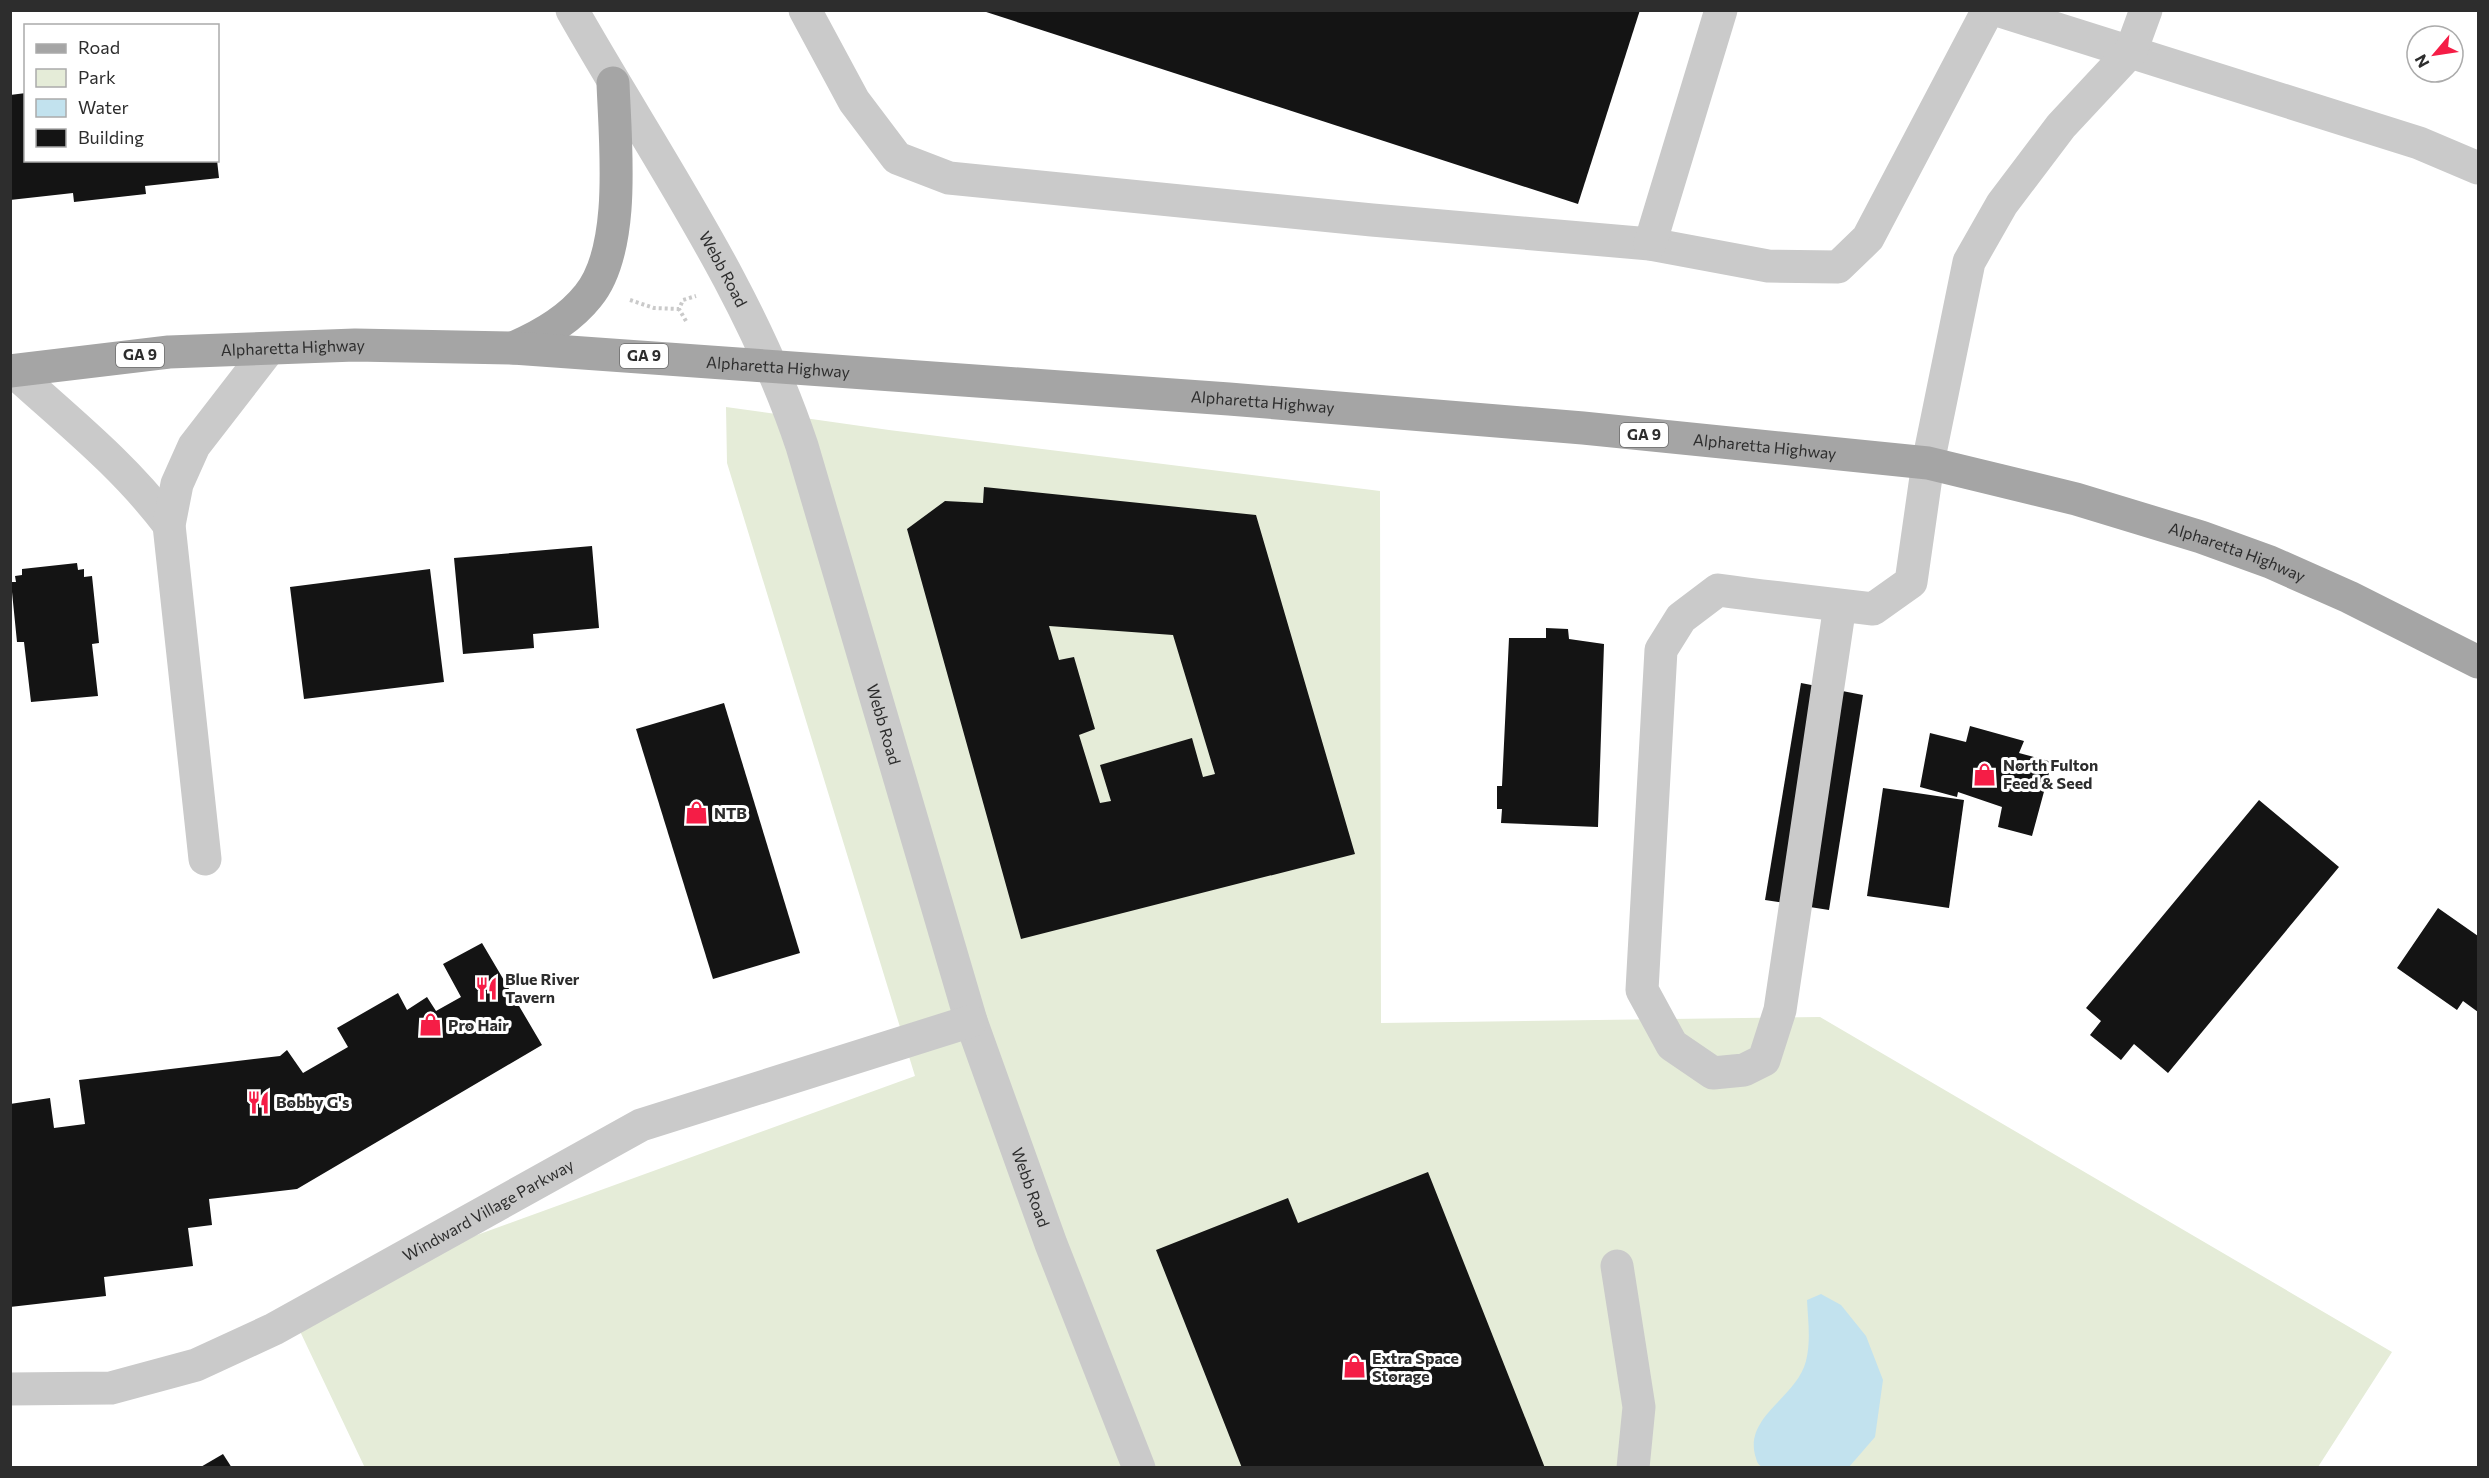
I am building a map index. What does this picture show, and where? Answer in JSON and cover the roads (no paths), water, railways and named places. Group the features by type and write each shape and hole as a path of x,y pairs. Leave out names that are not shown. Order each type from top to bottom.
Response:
{"main road":[{"path":"513,348 538,338 566,318 590,295 603,268 612,234 615,196 613,83"},
{"name":"Alpharetta Highway","path":"12,371 168,352 355,345 513,348 1229,399 1583,428 1928,463 2076,499 2241,551 2349,597 2478,662"}],"street":[{"name":"Webb Road","path":"572,10 720,261 774,366 802,446 971,1021 1050,1244 1139,1467"},
{"path":"805,10 854,101 897,158 949,178 1372,220 1650,244 1768,266 1838,267 1868,238 1988,10"},
{"path":"1650,244 1722,10"},
{"path":"1996,10 2419,143 2478,168"},
{"path":"1840,605 1780,1010 1764,1060 1744,1070 1713,1073 1672,1045 1642,990 1661,650 1681,618 1718,590 1873,609 1911,582 1928,463 1969,262 2002,204 2061,126 2131,51 2146,10"},
{"path":"205,859 169,525 177,484 194,446 269,349"},
{"path":"12,371 123,471 146,494 169,525"},
{"name":"Windward Village Parkway","path":"10,1389 111,1388 196,1365 274,1329 641,1125 971,1021"},
{"path":"1617,1266 1639,1407 1633,1467"}],"water":[{"path":"1821,1294 1841,1305 1866,1336 1883,1380 1875,1437 1849,1467 1762,1467 1755,1455 1754,1441 1757,1429 1801,1374 1808,1346 1807,1300"}],"place":[{"name":"North Fulton Feed & Seed","path":"1985,774"},
{"name":"NTB","path":"696,813"},
{"name":"Blue River Tavern","path":"487,988"},
{"name":"Pro Hair","path":"430,1025"},
{"name":"Bobby G's","path":"258,1102"},
{"name":"Extra Space Storage","path":"1354,1367"}]}
